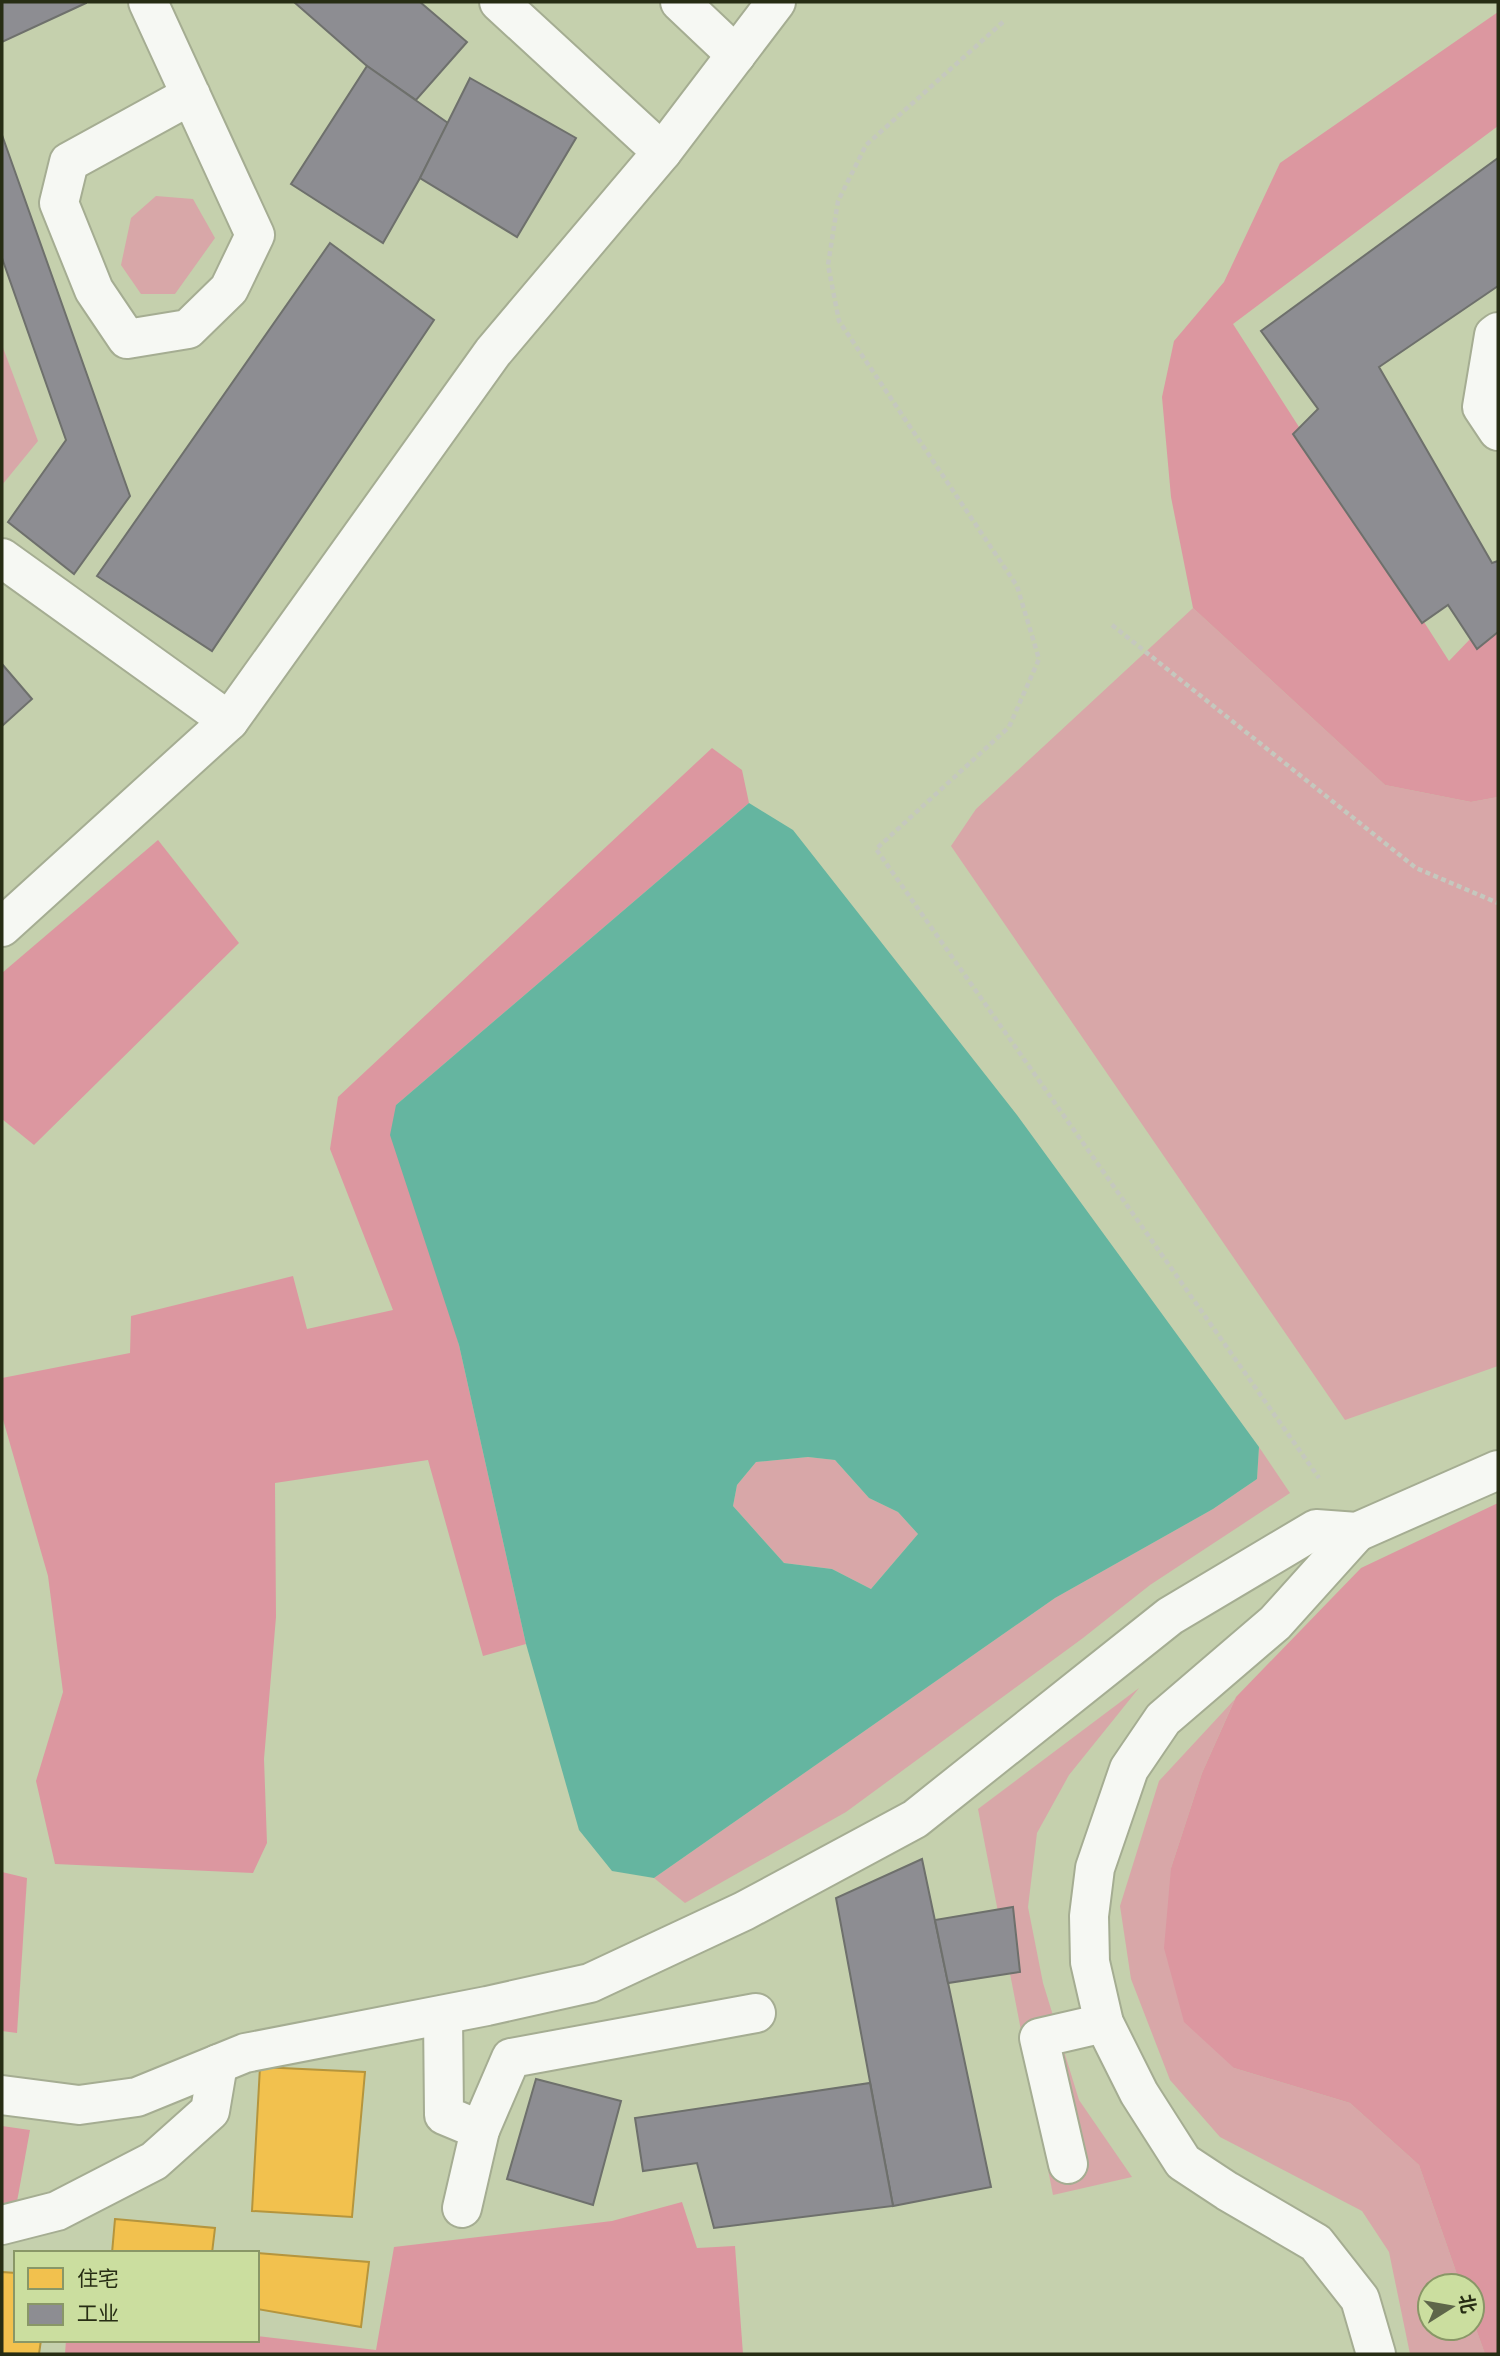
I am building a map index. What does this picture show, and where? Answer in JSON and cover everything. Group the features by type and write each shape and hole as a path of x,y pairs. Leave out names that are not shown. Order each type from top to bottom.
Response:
{"street":[{"path":"148,2 191,95 255,235 229,289 188,329 127,339 94,290 59,203 69,162 191,95"},
{"path":"499,2 662,152"},
{"path":"680,2 736,55"},
{"path":"2,927 229,721 493,352 662,152 776,2"},
{"path":"1498,332 1494,335 1482,407 1498,431"},
{"path":"2,558 229,721"},
{"path":"1376,2354 1360,2299 1316,2243 1183,2162 1139,2093 1104,2023 1090,1962 1089,1916 1095,1868 1129,1769 1163,1719 1275,1623 1357,1532 1498,1470"},
{"path":"2,2095 79,2105 136,2097 244,2053 443,2015 590,1983 744,1911 915,1819 1170,1616 1316,1529 1357,1532"},
{"path":"463,2208 480,2130 511,2058 757,2013"},
{"path":"443,2015 444,2115 480,2130"},
{"path":"1068,2164 1039,2038 1104,2023"},
{"path":"2,2225 57,2211 154,2161 210,2111 218,2064"}],"path":[{"path":"1003,22 866,145 838,201 828,265 839,320 1017,586 1039,659 1009,727 876,849 1357,1532"},
{"path":"1112,625 1416,867 1498,903"}],"shaded area":[{"path":"1498,12 1498,126 1233,324 1449,661 1498,610 1498,797 1471,802 1385,785 1193,608 1171,497 1162,397 1174,341 1224,282 1280,163"},
{"path":"156,196 193,199 215,238 175,294 141,294 121,265 131,218"},
{"path":"2,345 38,441 2,485"},
{"path":"1193,608 1385,785 1471,802 1498,797 1498,1366 1345,1420 951,846 976,809"},
{"path":"712,748 742,770 749,803 396,1105 459,1345 526,1644 483,1656 428,1460 275,1483 276,1617 264,1759 267,1843 253,1873 55,1864 36,1781 63,1692 48,1576 2,1416 2,1378 130,1353 131,1316 293,1276 307,1329 393,1310 330,1149 338,1097"},
{"path":"158,840 239,943 34,1145 2,1119 2,973"},
{"path":"1259,1447 1290,1493 1150,1585 1083,1638 846,1812 685,1903 654,1878 1055,1598 1213,1509 1257,1479"},
{"path":"808,1457 835,1460 869,1498 898,1512 918,1534 871,1589 832,1569 784,1563 733,1506 737,1485 756,1462"},
{"path":"1498,1503 1498,2354 1485,2354 1481,2342 1486,2342 1486,2272 1456,2272 1419,2165 1350,2103 1234,2068 1184,2022 1164,1948 1171,1868 1202,1773 1236,1697 1361,1568"},
{"path":"1139,1688 1069,1775 1037,1833 1028,1907 1043,1983 1079,2100 1132,2177 1053,2195 978,1809"},
{"path":"1235,1699 1202,1773 1171,1868 1234,2068 1350,2103 1419,2165 1456,2272 1416,2272 1416,2342 1481,2342 1485,2354 1410,2354 1389,2252 1362,2211 1220,2137 1170,2080 1131,1979 1120,1906 1159,1781"},
{"path":"2,1872 27,1878 17,2033 2,2031"},
{"path":"2,2126 30,2130 12,2229 2,2227"},
{"path":"682,2202 697,2248 735,2246 743,2354 65,2354 66,2342 259,2342 259,2336 376,2350 394,2247 612,2221"}],"water":[{"path":"749,803 793,830 1017,1115 1259,1447 1257,1479 1213,1509 1055,1598 654,1878 612,1871 579,1830 526,1644 459,1345 390,1135 396,1105","holes":["808,1457 835,1460 869,1498 898,1512 918,1534 871,1589 832,1569 784,1563 733,1506 737,1485 756,1462"]}],"building: 住宅":[{"path":"260,2067 365,2072 352,2217 252,2211"},
{"path":"115,2219 215,2228 212,2251 112,2251"},
{"path":"259,2253 369,2262 361,2327 259,2309"},
{"path":"2,2272 14,2273 14,2342 41,2342 39,2354 2,2353"}],"building: 工业":[{"path":"2,2 86,2 86,3 2,42"},
{"path":"294,2 420,2 467,42 416,100 367,66"},
{"path":"367,66 448,123 383,243 291,184"},
{"path":"470,78 576,138 517,237 420,178"},
{"path":"2,135 130,496 74,574 8,522 66,440 2,258"},
{"path":"1498,158 1498,286 1379,367 1492,563 1498,561 1498,632 1477,649 1448,605 1422,623 1293,434 1318,409 1261,331"},
{"path":"330,243 434,320 212,651 97,576"},
{"path":"2,664 32,699 2,726"},
{"path":"922,1859 991,2187 893,2206 836,1898"},
{"path":"1013,1907 1020,1972 948,1983 935,1920"},
{"path":"536,2079 621,2101 593,2205 507,2179"},
{"path":"870,2083 893,2206 714,2228 697,2163 643,2171 635,2118"}]}
